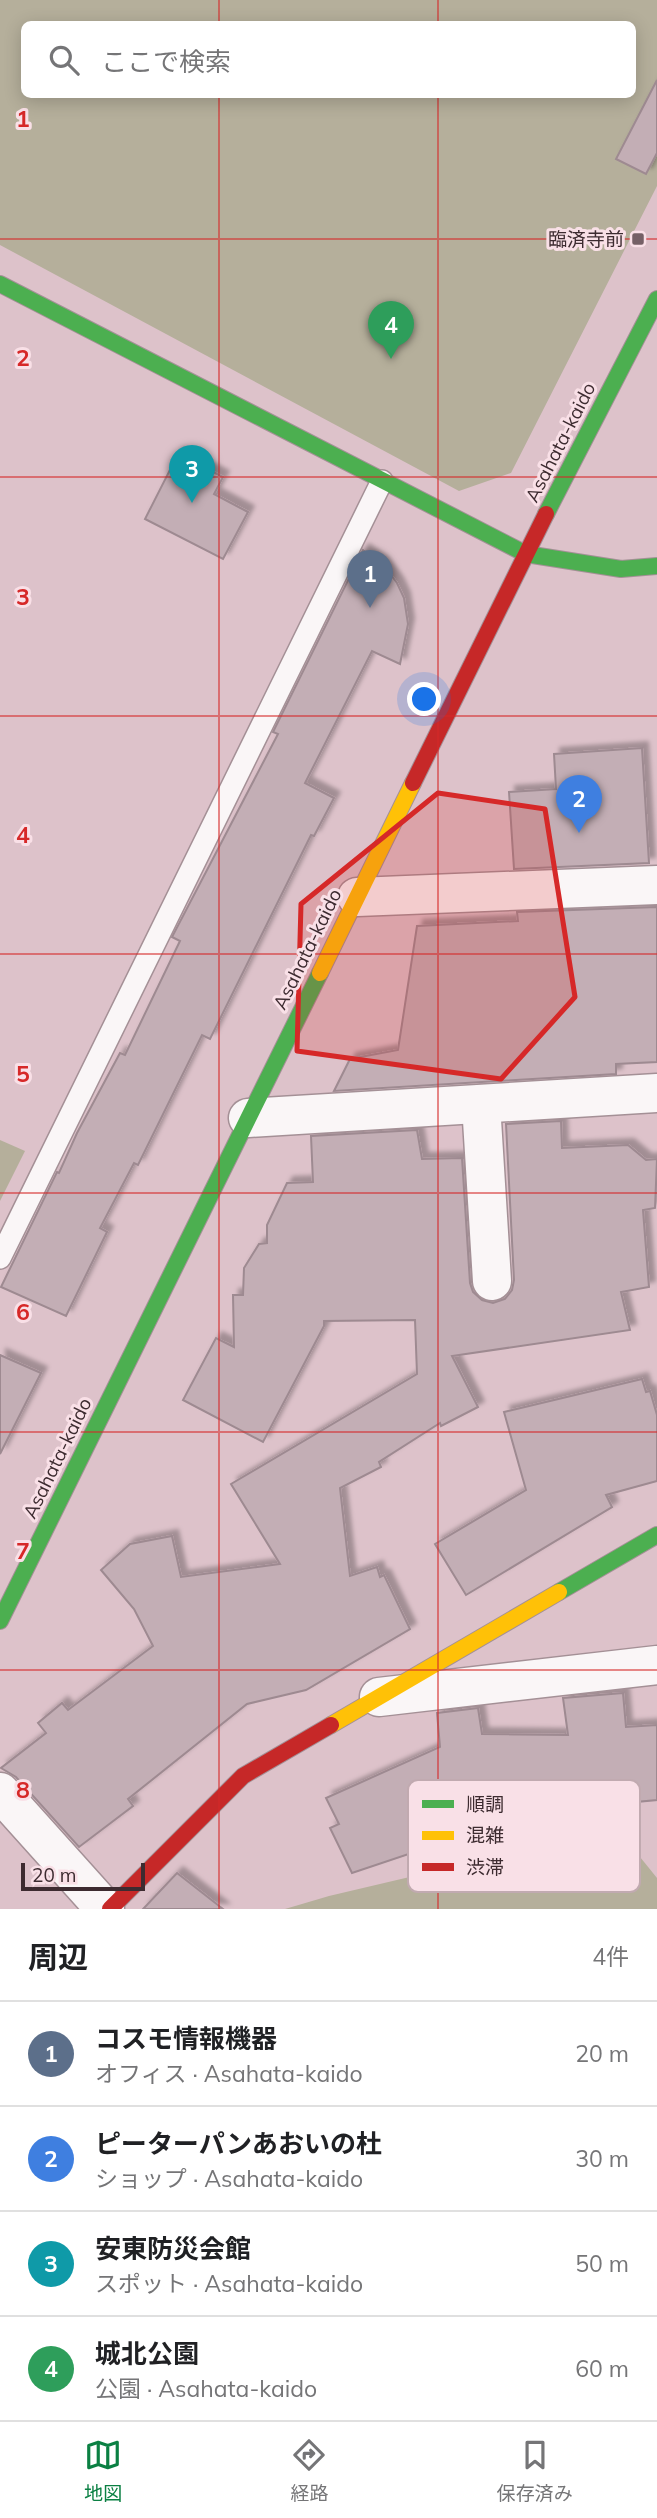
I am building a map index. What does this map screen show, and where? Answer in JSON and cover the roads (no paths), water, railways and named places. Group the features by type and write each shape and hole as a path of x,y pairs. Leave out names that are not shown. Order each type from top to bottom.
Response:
{"street":[{"path":"0,284 526,554 621,569 657,566"},
{"name":"Asahata-kaido","path":"0,1621 526,554 657,299"},
{"path":"357,897 657,885"},
{"path":"248,1118 657,1093"},
{"path":"481,1104 492,1281"},
{"path":"0,1792 108,1909 243,1776 657,1535"},
{"path":"379,1697 657,1665"}],"lane":[{"path":"0,1258 382,481"}],"place":[{"name":"臨済寺前","path":"638,239"},
{"name":"城北公園","path":"391,359"},
{"name":"安東防災会館","path":"192,503"},
{"name":"コスモ情報機器","path":"370,608"},
{"name":"ピーターパンあおいの杜","path":"579,833"}]}
